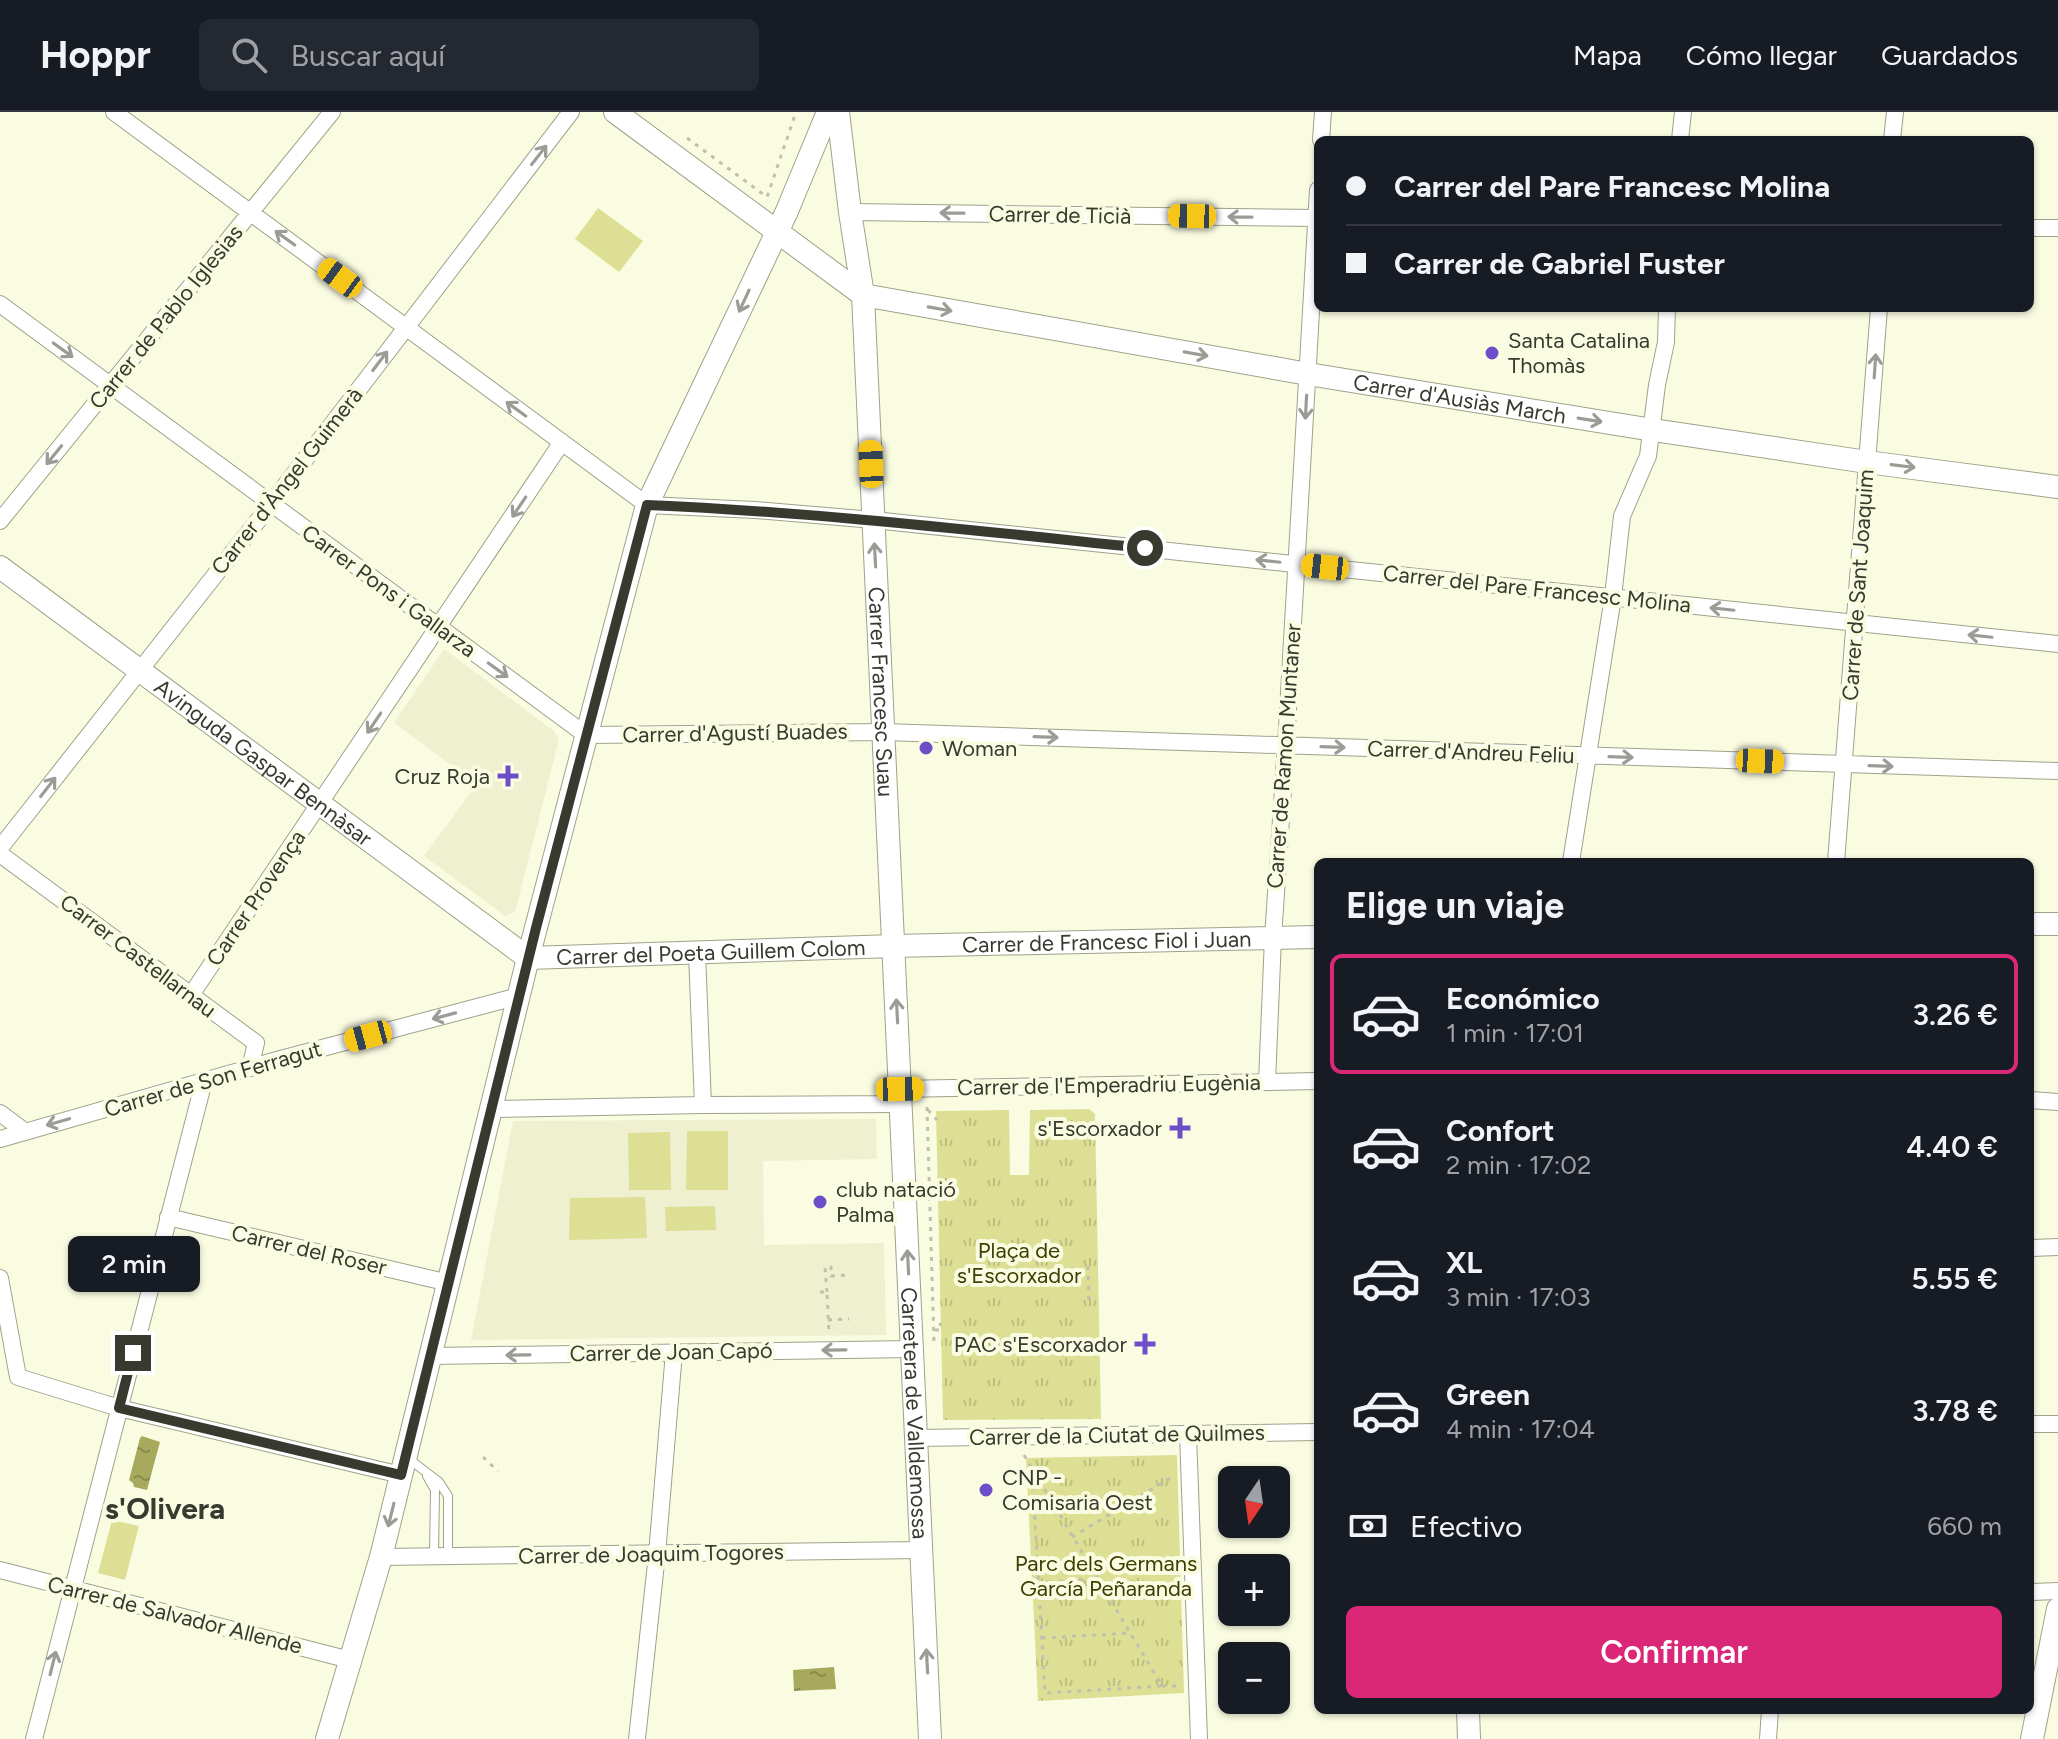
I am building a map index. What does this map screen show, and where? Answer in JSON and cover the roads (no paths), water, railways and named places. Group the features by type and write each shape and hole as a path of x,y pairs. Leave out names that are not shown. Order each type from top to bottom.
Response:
{"main road":[{"path":"615,112 863,295"},
{"path":"327,1739 381,1557 528,958 647,505 777,230 828,112"},
{"name":"Carrer Francesc Suau","path":"838,112 863,295 900,1096"},
{"name":"Carrer d'Ausiàs March","path":"863,295 1308,374 1653,430 2058,487"},
{"name":"Avinguda Gaspar Bennàsar","path":"0,567 528,958"},
{"path":"2034,924 2058,924"},
{"name":"Carrer de Francesc Fiol i Juan","path":"894,946 1314,937"},
{"name":"Carrer del Poeta Guillem Colom","path":"528,958 894,946"},
{"name":"Carretera de Valldemossa","path":"900,1096 923,1347 916,1438 930,1739"},
{"path":"2032,1739 2058,1609"},
{"path":"1468,1714 1469,1739"}],"street":[{"path":"114,112 647,505"},
{"name":"Carrer de Pablo Iglesias","path":"0,521 332,112"},
{"name":"Carrer d'Àngel Guimerà","path":"0,851 571,112"},
{"path":"1321,136 1323,112"},
{"path":"1680,136 1683,112"},
{"path":"1892,136 1895,112"},
{"name":"Carrer de Ticià","path":"850,212 1314,218"},
{"path":"2034,228 2058,228"},
{"name":"Carrer de Ramon Muntaner","path":"1273,938 1314,270"},
{"name":"Carrer Pons i Gallarza","path":"0,304 586,735"},
{"path":"1572,858 1613,597 1622,516 1648,456 1666,342 1667,312"},
{"name":"Carrer de Sant Joaquim","path":"1836,858 1879,312"},
{"name":"Carrer Provença","path":"191,995 562,442"},
{"name":"Carrer del Pare Francesc Molina","path":"647,505 874,520 2058,644"},
{"name":"Carrer d'Agustí Buades","path":"586,735 884,732"},
{"name":"Carrer d'Andreu Feliu","path":"884,732 2058,771"},
{"name":"Carrer Castellarnau","path":"0,851 256,1043 250,1068"},
{"path":"1267,1082 1273,938"},
{"path":"697,953 703,1105"},
{"name":"Carrer de Son Ferragut","path":"0,1139 519,996"},
{"path":"34,1739 204,1081"},
{"name":"Carrer de l'Emperadriu Eugènia","path":"491,1109 703,1105 1314,1081"},
{"path":"2034,1100 2058,1102"},
{"path":"0,1113 24,1131"},
{"name":"Carrer del Roser","path":"168,1217 449,1283"},
{"path":"2034,1248 2058,1247"},
{"path":"0,1278 18,1377 119,1408 403,1466"},
{"name":"Carrer de Joan Capó","path":"431,1356 923,1347"},
{"path":"637,1739 674,1352"},
{"path":"2034,1424 2058,1424"},
{"name":"Carrer de la Ciutat de Quilmes","path":"916,1438 1314,1432"},
{"path":"1188,1434 1199,1739"},
{"name":"Carrer de Joaquim Togores","path":"381,1557 922,1550"},
{"name":"Carrer de Salvador Allende","path":"0,1570 350,1660"},
{"path":"2034,1592 2058,1591"},
{"path":"1768,1739 1770,1714"}],"lane":[{"path":"403,1466 425,1471 439,1482 448,1496 441,1556"},
{"path":"425,1471 435,1490 441,1556"}],"water":[{"path":"142,1436 160,1442 147,1490 134,1487 129,1480"},
{"path":"834,1667 836,1689 794,1691 793,1670"}],"place":[{"name":"Santa Catalina Thomàs","path":"1492,353"},
{"name":"Woman","path":"926,748"},
{"name":"Cruz Roja","path":"508,776"},
{"name":"s'Escorxador","path":"1180,1128"},
{"name":"club natació Palma","path":"820,1202"},
{"name":"PAC s'Escorxador","path":"1145,1344"},
{"name":"CNP - Comisaria Oest","path":"986,1490"}],"district":[{"name":"s'Olivera","path":"165,1508"}],"park label":[{"name":"Plaça de s'Escorxador","path":"1019,1262"},
{"name":"Parc dels Germans García Peñaranda","path":"1106,1576"}]}
